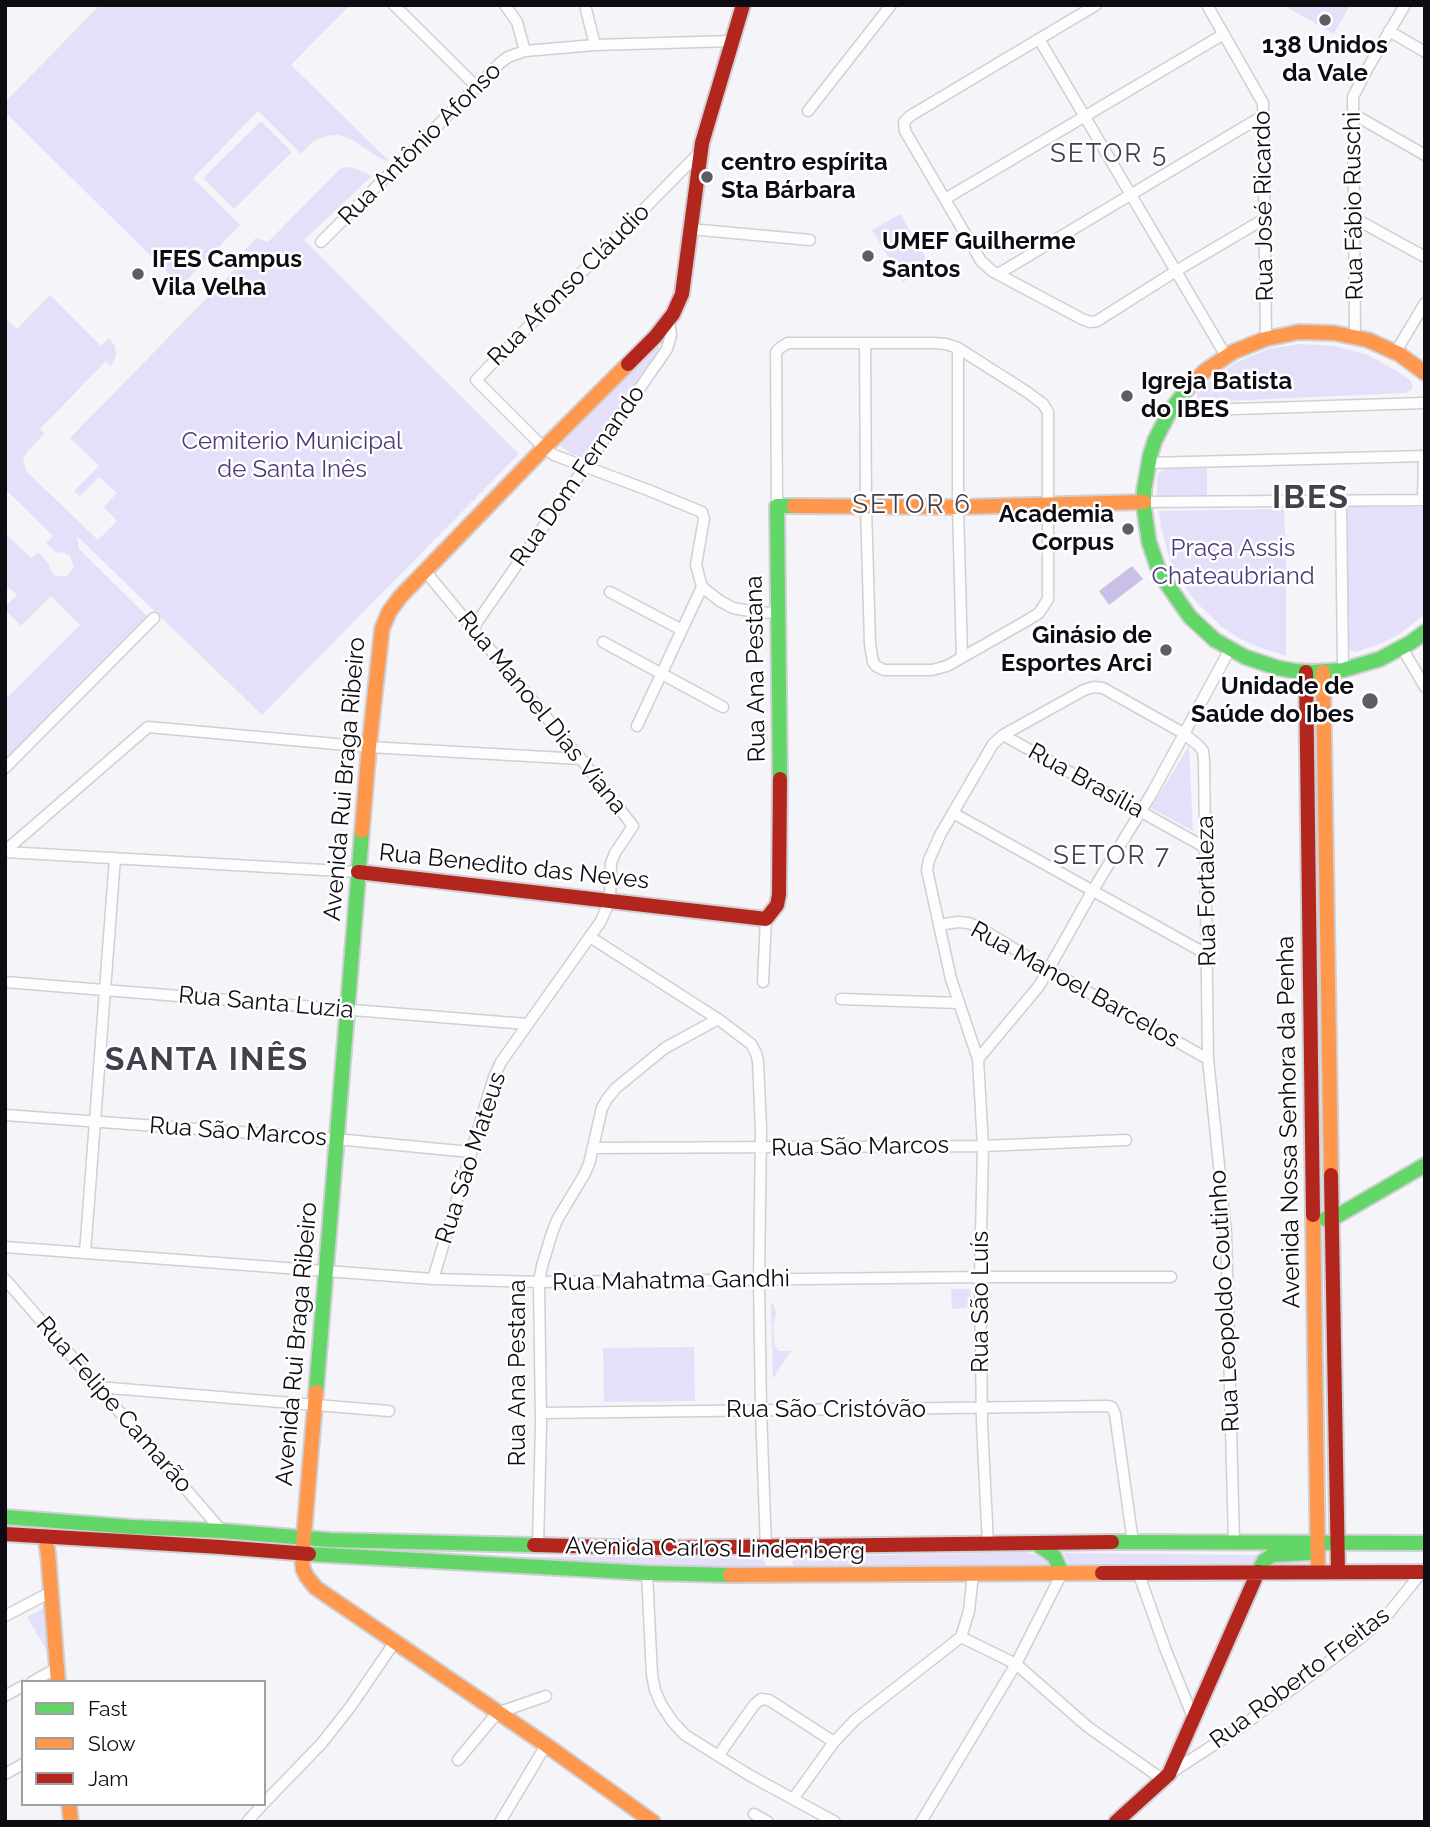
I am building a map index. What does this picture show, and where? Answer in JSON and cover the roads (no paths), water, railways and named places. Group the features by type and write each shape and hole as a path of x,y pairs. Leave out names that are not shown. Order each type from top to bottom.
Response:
{"street":[{"path":"394,5 477,87"},
{"path":"505,5 517,22 525,51"},
{"name":"Avenida Rui Braga Ribeiro","path":"302,1554 358,872 382,629 400,597 669,321 684,287 700,152 743,5"},
{"path":"808,111 891,5"},
{"path":"1096,5 904,122 905,131 981,261 998,274 1082,319 1097,321 1264,219"},
{"name":"Rua José Ricardo","path":"1207,5 1262,98 1266,338"},
{"name":"Rua Fábio Ruschi","path":"1355,337 1353,97 1405,5"},
{"path":"586,6 595,45"},
{"path":"1389,31 1425,52"},
{"path":"945,199 1224,34"},
{"path":"1039,39 1226,356"},
{"name":"Rua Antônio Afonso","path":"321,242 508,57 525,51 595,45 732,41"},
{"path":"998,274 1264,114"},
{"path":"1353,114 1425,155"},
{"name":"Rua Afonso Cláudio","path":"544,448 475,380 700,152"},
{"path":"1354,218 1425,257"},
{"path":"690,229 810,240"},
{"path":"1395,353 1425,303"},
{"name":"Rua Dom Fernando","path":"473,628 667,349 671,335 669,321"},
{"path":"1425,373 1384,346 1355,337 1299,332 1249,344 1226,356 1192,382 1170,411 1155,440 1144,490 1149,542 1160,574 1196,623 1230,649 1278,668 1323,672 1372,662 1402,648 1425,632"},
{"name":"Rua Ana Pestana","path":"763,982 766,919 777,905 779,895 781,738 776,352 783,344 788,343 865,343"},
{"path":"865,343 933,343 958,348 1027,391 1043,404 1048,412 1048,599 1039,613 1028,620 947,666 932,670 884,670 876,666 871,657 866,507 865,343"},
{"path":"958,348 962,657"},
{"path":"1170,411 1425,402"},
{"path":"544,448 558,457 698,509 704,519 696,565 702,587 733,608 761,613 778,612"},
{"path":"777,506 958,507 1144,502 1424,500 1424,456 1149,463"},
{"path":"1341,500 1343,670"},
{"name":"Rua Manoel Dias Viana","path":"425,571 633,826 611,863 610,900"},
{"path":"637,726 702,587"},
{"path":"610,592 682,630"},
{"path":"5,768 154,618"},
{"path":"603,642 723,707"},
{"path":"1402,648 1425,687"},
{"path":"978,1059 1021,1009 1049,970 1230,649"},
{"name":"Avenida Nossa Senhora da Penha","path":"1306,672 1318,1572"},
{"name":"Avenida Nossa Senhora da Penha","path":"1323,672 1338,1572"},
{"path":"1003,735 1094,687 1103,688 1183,733"},
{"path":"5,851 148,727 369,747 581,760"},
{"name":"Rua Fortaleza","path":"1183,733 1203,751 1205,761 1208,1059"},
{"name":"Rua Brasília","path":"1003,735 1206,848"},
{"name":"Rua São Luís","path":"988,1545 980,1277 983,1146 978,1059 951,979 927,870 940,835 986,754 1003,735"},
{"path":"1307,800 1325,799"},
{"path":"953,813 1208,955"},
{"name":"Rua Benedito das Neves","path":"5,851 358,872 766,919"},
{"path":"85,1252 115,858"},
{"name":"Rua São Mateus","path":"433,1279 497,1069 601,920 610,900"},
{"name":"Rua Manoel Barcelos","path":"939,925 958,922 977,926 1049,970 1208,1059"},
{"path":"590,936 718,1020 751,1044 756,1053 761,1148 759,1280 766,1548 775,1563 794,1576"},
{"name":"Rua Santa Luzia","path":"5,982 527,1024"},
{"path":"841,999 959,1003"},
{"name":"Rua Ana Pestana","path":"538,1546 541,1266 557,1220 584,1175 602,1108 615,1088 665,1048 718,1020"},
{"path":"1311,1022 1329,1022"},
{"name":"Rua Leopoldo Coutinho","path":"1208,1059 1226,1233 1234,1543"},
{"name":"Rua São Marcos","path":"5,1115 336,1139 470,1153"},
{"path":"1312,1118 1330,1118"},
{"name":"Rua São Marcos","path":"593,1148 983,1146 1126,1140"},
{"path":"1313,1220 1332,1219 1425,1165"},
{"name":"Rua Mahatma Gandhi","path":"5,1247 326,1272 539,1282 1171,1277"},
{"name":"Rua Felipe Camarão","path":"5,1279 223,1531"},
{"path":"98,1387 389,1411"},
{"name":"Rua São Cristóvão","path":"541,1413 1108,1406 1112,1407 1115,1414 1133,1542"},
{"path":"1316,1416 1335,1415"},
{"path":"1317,1483 1336,1482"},
{"name":"Avenida Carlos Lindenberg","path":"5,1517 303,1538 538,1546 766,1548 1133,1542 1425,1543"},
{"path":"39,1680 57,1675 48,1553 41,1519"},
{"name":"Avenida Carlos Lindenberg","path":"5,1534 647,1573 794,1576 1423,1572"},
{"path":"921,1822 1016,1664 1062,1573 1054,1556 1037,1544"},
{"path":"1116,1822 1165,1777 1194,1720 1264,1561 1272,1555 1306,1554 1318,1544"},
{"path":"302,1554 303,1569 312,1584 653,1822"},
{"path":"1138,1572 1194,1720"},
{"name":"Rua Roberto Freitas","path":"1165,1777 1238,1729 1362,1637 1388,1614 1423,1572"},
{"path":"647,1573 652,1675 661,1704 672,1721 685,1735 718,1756 835,1822"},
{"path":"793,1799 834,1742 856,1719 961,1637 973,1574"},
{"path":"5,1616 51,1592"},
{"path":"961,1637 1016,1664 1088,1727 1165,1777"},
{"path":"266,1802 322,1743 394,1643"},
{"path":"5,1696 21,1687"},
{"path":"457,1760 497,1713 546,1696"},
{"path":"718,1756 761,1699 769,1700 834,1742"},
{"path":"500,1822 546,1745"},
{"path":"5,1774 21,1765"},
{"path":"247,1822 262,1806"},
{"path":"754,1814 768,1822"}],"place":[{"name":"138 Unidos da Vale","path":"1325,20"},
{"name":"centro espírita Sta Bárbara","path":"707,177"},
{"name":"UMEF Guilherme Santos","path":"868,256"},
{"name":"IFES Campus Vila Velha","path":"138,274"},
{"name":"Igreja Batista do IBES","path":"1127,396"},
{"name":"Academia Corpus","path":"1128,529"},
{"name":"Ginásio de Esportes Arci","path":"1166,650"},
{"name":"Unidade de Saúde do Ibes","path":"1370,701"}],"district":[{"name":"SETOR 5","path":"1109,154"},
{"name":"IBES","path":"1311,498"},
{"name":"SETOR 6","path":"912,505"},
{"name":"SETOR 7","path":"1112,856"},
{"name":"SANTA INÊS","path":"207,1060"}],"park label":[{"name":"Cemiterio Municipal de Santa Inês","path":"292,456"},
{"name":"Praça Assis Chateaubriand","path":"1233,563"}]}
